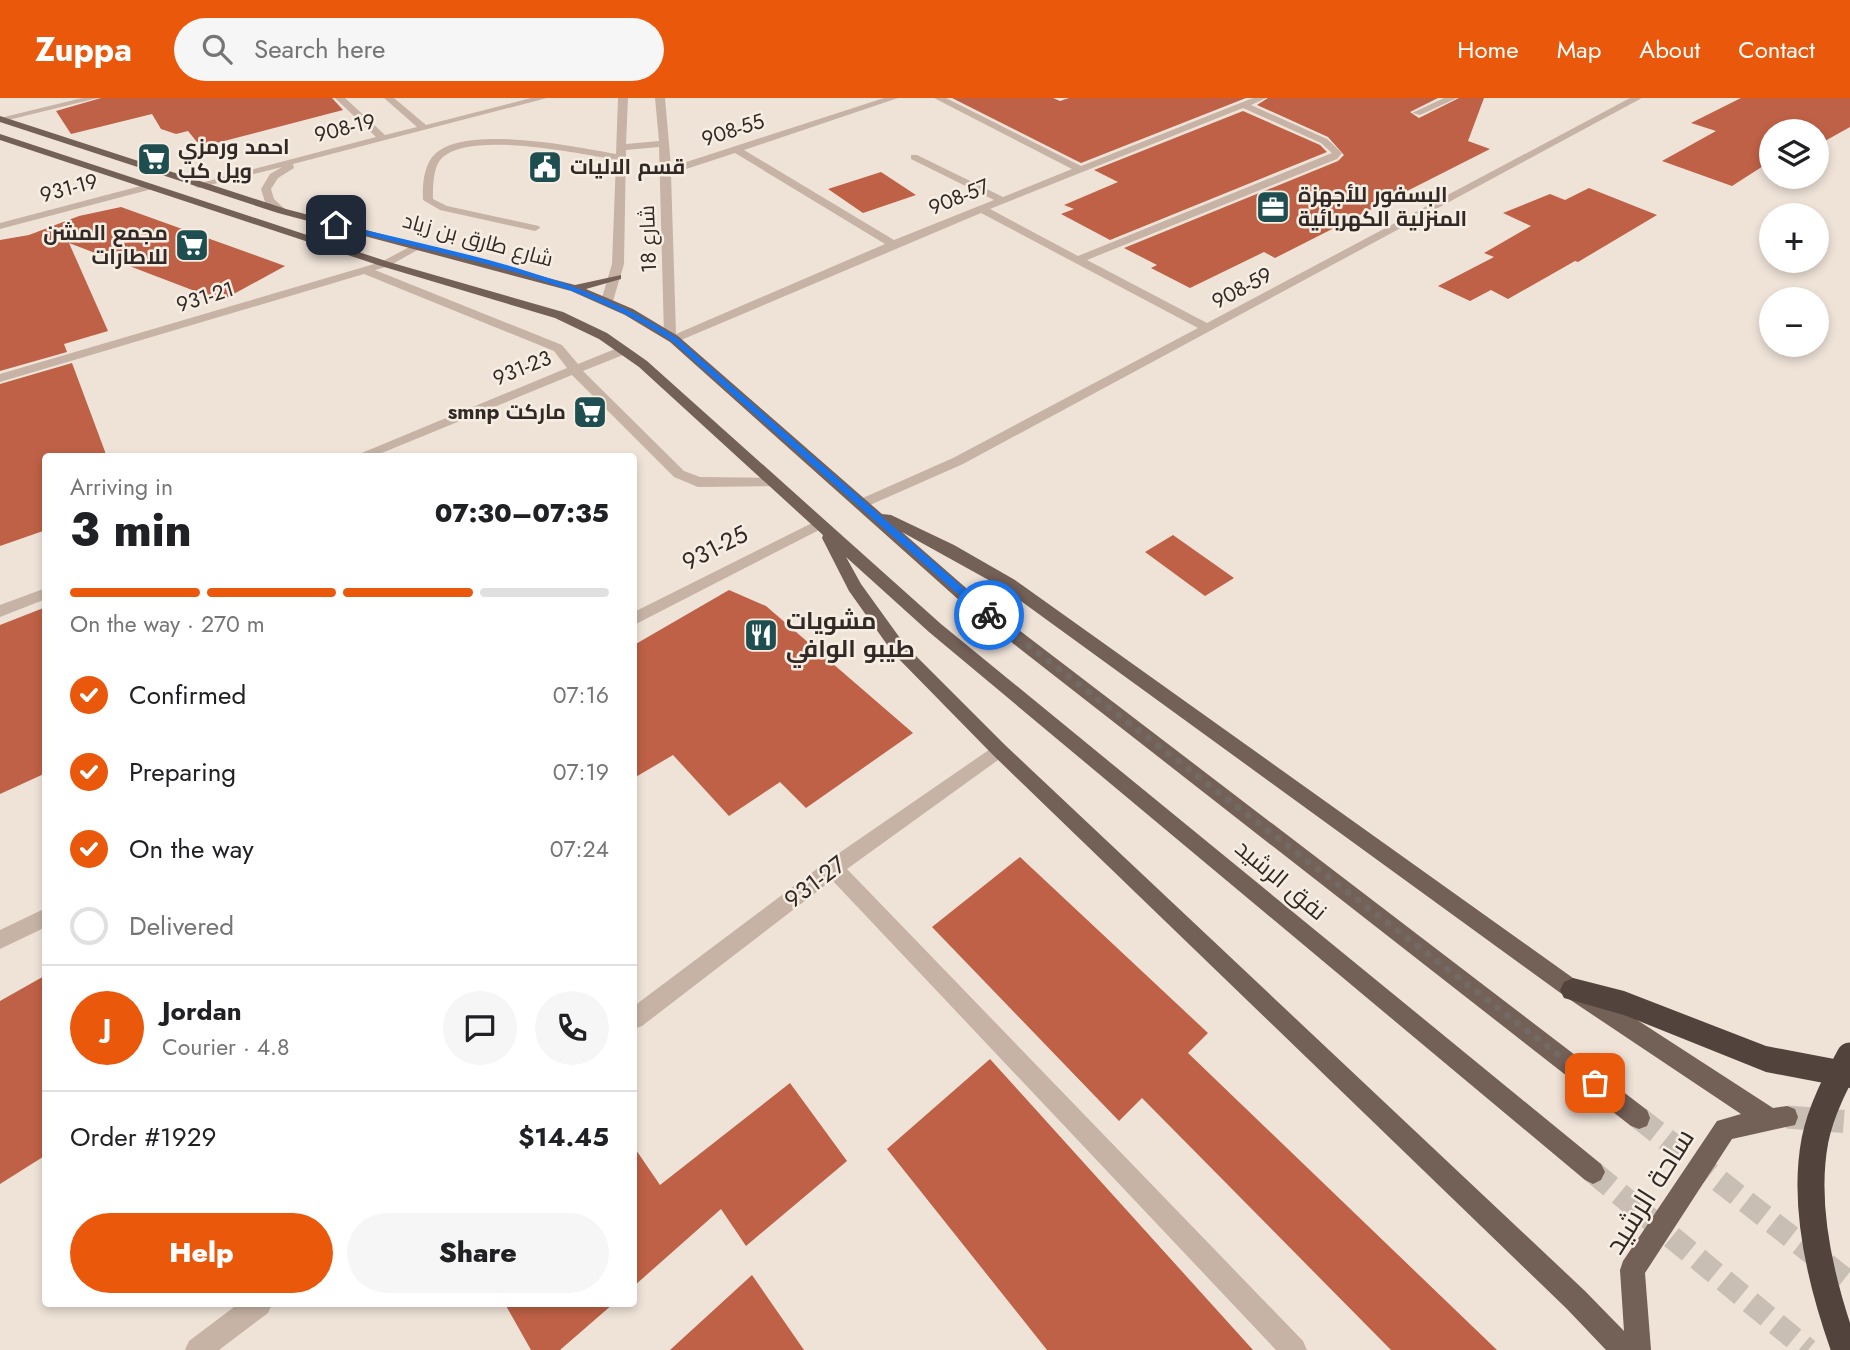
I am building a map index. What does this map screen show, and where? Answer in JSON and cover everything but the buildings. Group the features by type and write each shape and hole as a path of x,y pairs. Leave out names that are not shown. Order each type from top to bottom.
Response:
{"highway":[{"path":"1573,990 1624,1003 1766,1059 1850,1074"},
{"path":"1845,1350 1835,1326 1812,1218 1815,1141 1834,1085 1850,1056"}],"main road":[{"name":"شارع طارق بن زياد","path":"1,120 282,211 575,289 607,301 672,338 975,605"},
{"name":"شارع طارق بن زياد","path":"4,141 385,264 559,315 593,330 624,350 935,628"},
{"path":"575,289 617,277"},
{"path":"863,506 949,549 1009,584 1573,990"},
{"path":"822,526 855,587 899,649 999,750 1576,1300 1624,1350"},
{"name":"نفق الرشيد","path":"975,605 1639,1118"},
{"name":"نفق الرشيد","path":"935,628 1593,1172"},
{"name":"ساحة الرشيد","path":"1573,990 1777,1118 1724,1129 1632,1270 1638,1350"}],"street":[{"path":"1,120 93,98"},
{"path":"340,98 383,138"},
{"path":"389,98 424,128"},
{"name":"908-19","path":"198,185 542,98"},
{"name":"شارع 18","path":"607,301 617,277 623,98"},
{"name":"شارع 18","path":"660,98 666,172 672,338"},
{"name":"908-55","path":"666,172 893,98"},
{"path":"939,98 1081,170"},
{"name":"908-57","path":"672,338 893,244 1261,98"},
{"path":"1417,113 1452,98"},
{"name":"908-59","path":"863,506 958,461 1637,98"},
{"path":"1077,260 1334,158 1337,153 1324,141 1243,105"},
{"path":"535,228 444,208 428,200 427,188 435,161 440,154 456,147 500,143 532,143 623,153 664,144"},
{"path":"736,149 893,244"},
{"path":"914,158 1003,201"},
{"path":"282,211 269,200 266,189 274,176 301,159"},
{"name":"931-19","path":"0,226 148,187"},
{"path":"981,209 1207,328"},
{"name":"931-21","path":"0,378 385,264 417,246"},
{"path":"364,270 544,341 563,354 574,370 679,474 698,482 775,483"},
{"name":"931-23","path":"369,453 624,350"},
{"name":"931-25","path":"637,618 822,526"},
{"path":"0,611 42,595"},
{"name":"931-27","path":"637,1017 833,868 999,750"},
{"path":"833,868 1294,1350"},
{"path":"0,940 42,919"},
{"path":"198,1350 255,1307"}],"tunnel":[{"path":"1787,1117 1850,1122"},
{"path":"1639,1118 1850,1283"},
{"path":"1593,1172 1808,1350"}],"way so far":[{"path":"989,615 1595,1083"}],"place":[{"name":"احمد ورمزي ويل كب","path":"154,159"},
{"name":"قسم الاليات","path":"545,167"},
{"name":"البسفور للأجهزة المنزلية الكهربائية","path":"1273,207"},
{"name":"مجمع المشن للاطارات","path":"192,245"},
{"name":"smnp ماركت","path":"590,412"},
{"name":"مشويات طيبو الوافي","path":"761,635"}],"route":[{"path":"336,225 545,279 607,301 650,323 674,339 989,615"}]}
